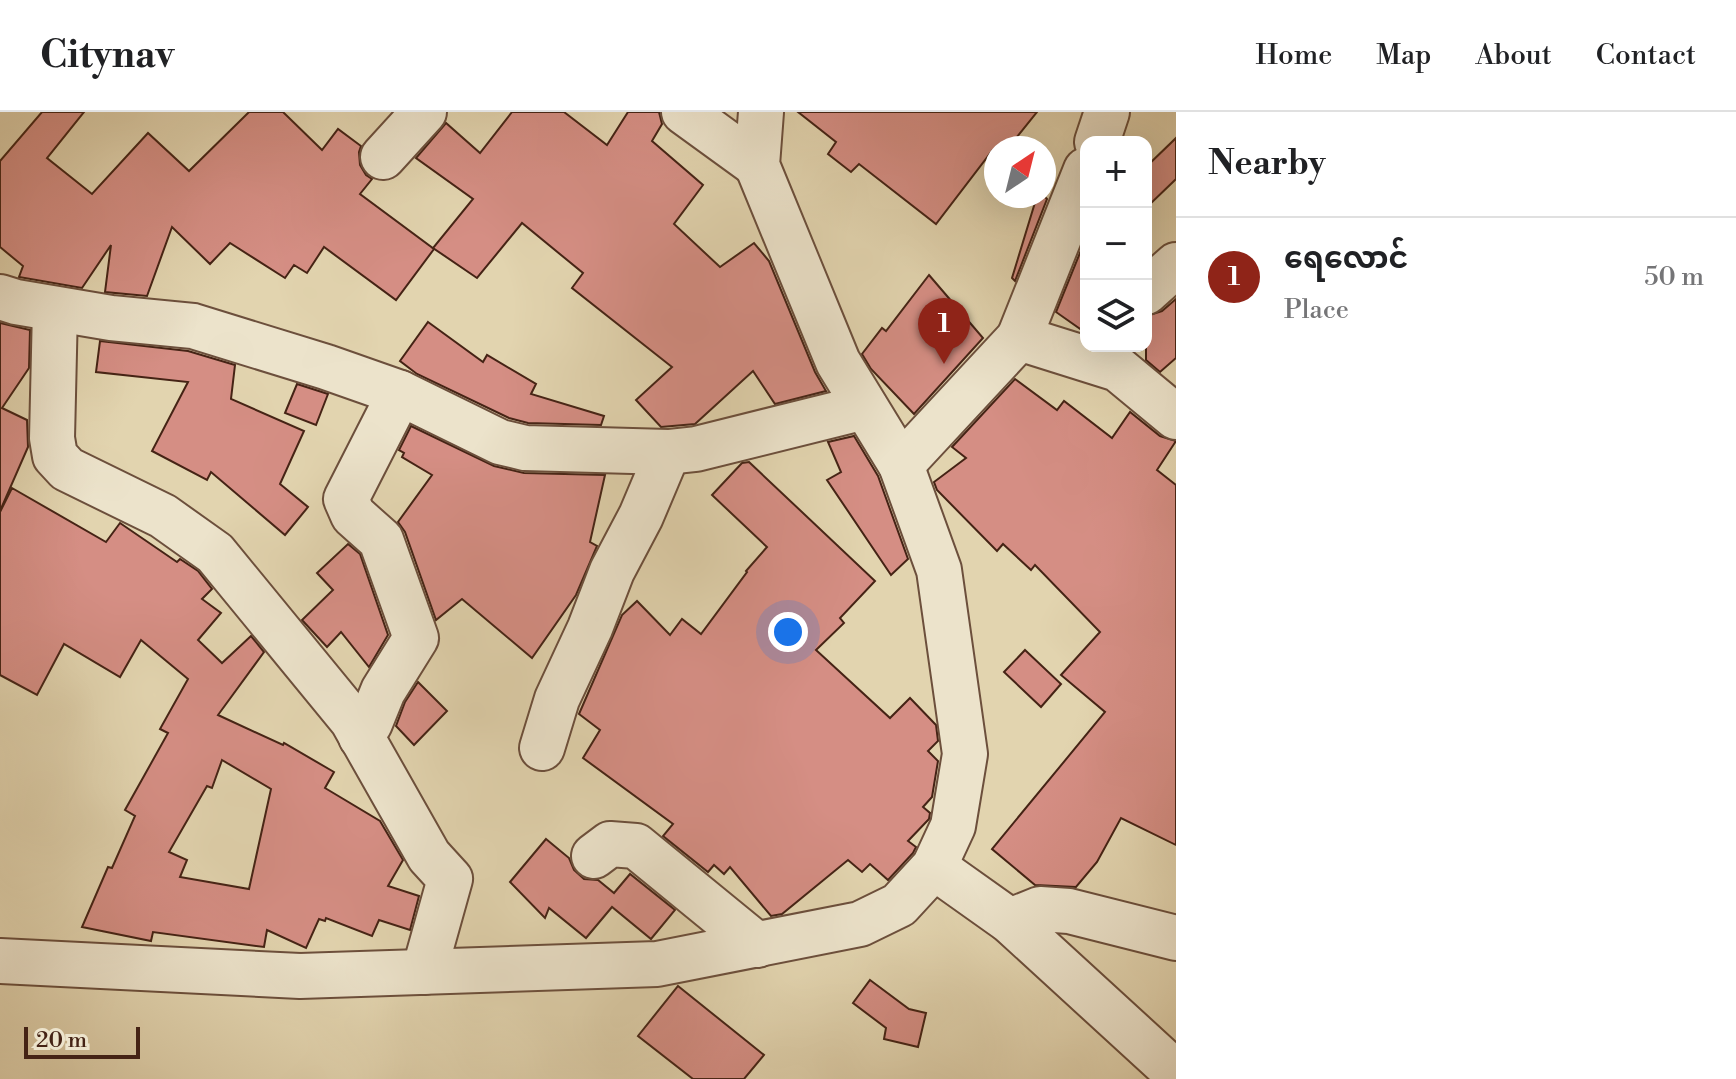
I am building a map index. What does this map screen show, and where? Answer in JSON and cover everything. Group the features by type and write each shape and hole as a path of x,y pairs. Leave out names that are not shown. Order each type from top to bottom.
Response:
{"street":[{"path":"383,157 424,112"},
{"path":"684,112 757,165"},
{"path":"0,961 300,976 657,964 860,924 899,905 934,867 953,826 965,754 939,570 901,465 838,362 757,165 761,112"},
{"path":"1099,136 1107,112"},
{"path":"901,465 1019,338 1080,185"},
{"path":"1152,287 1176,265"},
{"path":"0,297 111,318 193,326 400,393 500,442 525,448 668,452 696,449 865,407"},
{"path":"55,309 52,438 55,456 67,469 163,516 215,553 352,720 429,856 450,879 424,972"},
{"path":"1019,338 1080,350"},
{"path":"1084,352 1118,369 1176,417"},
{"path":"361,737 383,691 416,638 381,540 353,515 346,499 400,393"},
{"path":"542,748 557,699 668,452"},
{"path":"594,856 610,844 636,846 757,945"},
{"path":"934,867 1010,921 1176,1073"},
{"path":"1010,921 1040,909 1069,911 1176,938"}],"building":[{"path":"42,112 84,112 47,158 92,194 148,133 189,171 249,112 283,112 322,150 338,129 361,146 360,165 372,179 360,194 434,249 396,300 324,247 307,273 294,265 285,278 230,243 210,264 172,227 147,296 105,292 111,245 82,288 19,277 23,266 0,247 0,161"},
{"path":"512,112 564,112 607,145 628,112 659,112 662,124 652,141 703,185 674,224 720,267 754,243 769,261 815,372 826,391 775,404 753,371 695,424 661,427 636,400 672,367 572,288 583,273 522,223 477,278 433,248 473,199 416,158 446,123 480,153"},
{"path":"798,112 1037,112 1018,136 984,136 984,161 936,224 859,164 851,172 828,154 836,142"},
{"path":"1176,138 1176,179 1152,202 1152,161"},
{"path":"1033,208 1043,208 1015,281 1012,278"},
{"path":"1080,253 1080,329 1056,312"},
{"path":"929,275 983,338 914,414 871,369 862,354 882,328 886,331"},
{"path":"1176,299 1176,358 1160,372 1146,360 1146,352 1152,352 1152,314 1162,311"},
{"path":"428,322 483,362 487,355 536,384 531,394 604,416 601,425 528,423 509,418 417,374 400,361"},
{"path":"0,323 30,330 29,368 2,408 27,420 28,447 0,511"},
{"path":"100,341 188,351 235,365 231,399 304,431 280,484 308,507 285,535 211,472 207,480 152,451 188,382 96,372"},
{"path":"1015,379 1057,410 1064,401 1112,438 1130,412 1160,436 1176,441 1157,470 1176,485 1176,845 1121,818 1097,862 1076,887 1035,885 992,849 1105,712 1061,675 1100,632 1035,565 1031,570 1003,544 997,551 937,490 934,482 966,458 952,447"},
{"path":"297,384 328,394 316,425 285,413"},
{"path":"411,426 494,466 524,473 605,475 590,542 597,546 576,595 532,658 462,599 436,620 405,532 398,522 432,475 402,457 404,453 399,450"},
{"path":"854,436 878,476 908,559 891,575 827,480 841,472 828,442"},
{"path":"749,462 875,581 840,618 844,623 816,650 890,718 910,698 936,725 938,741 928,751 938,761 932,797 923,807 930,813 929,819 908,841 916,847 913,853 888,880 870,864 862,872 848,860 782,914 771,916 730,867 724,874 714,865 708,872 663,836 673,824 583,758 600,730 579,714 622,615 637,601 670,635 682,619 701,634 767,547 712,495 742,463"},
{"path":"12,488 106,542 120,523 177,562 180,559 198,571 212,589 202,599 221,613 198,640 222,663 251,636 264,652 218,715 284,743 334,772 325,788 380,821 403,860 388,886 419,896 410,930 379,920 372,936 326,918 325,921 319,919 306,948 267,930 264,947 153,932 151,941 82,927 135,816 125,810 168,733 160,729 188,679 141,640 120,677 64,644 37,695 0,675 0,512","holes":["222,760 271,789 249,889 180,877 187,860 169,852 207,786 212,788"]},
{"path":"348,544 360,554 388,635 369,667 341,632 327,647 302,620 333,590 317,573"},
{"path":"1025,650 1061,684 1041,707 1004,672"},
{"path":"418,682 447,711 414,745 396,726 405,702"},
{"path":"546,839 569,858 574,870 584,879 598,880 614,893 630,874 675,910 651,939 612,907 586,938 549,908 545,918 510,882"},
{"path":"870,980 909,1009 926,1013 918,1047 884,1039 886,1028 853,1003"},
{"path":"678,986 764,1055 744,1079 693,1079 638,1036"}],"place":[{"name":"ရေလောင်","path":"944,364"}]}
